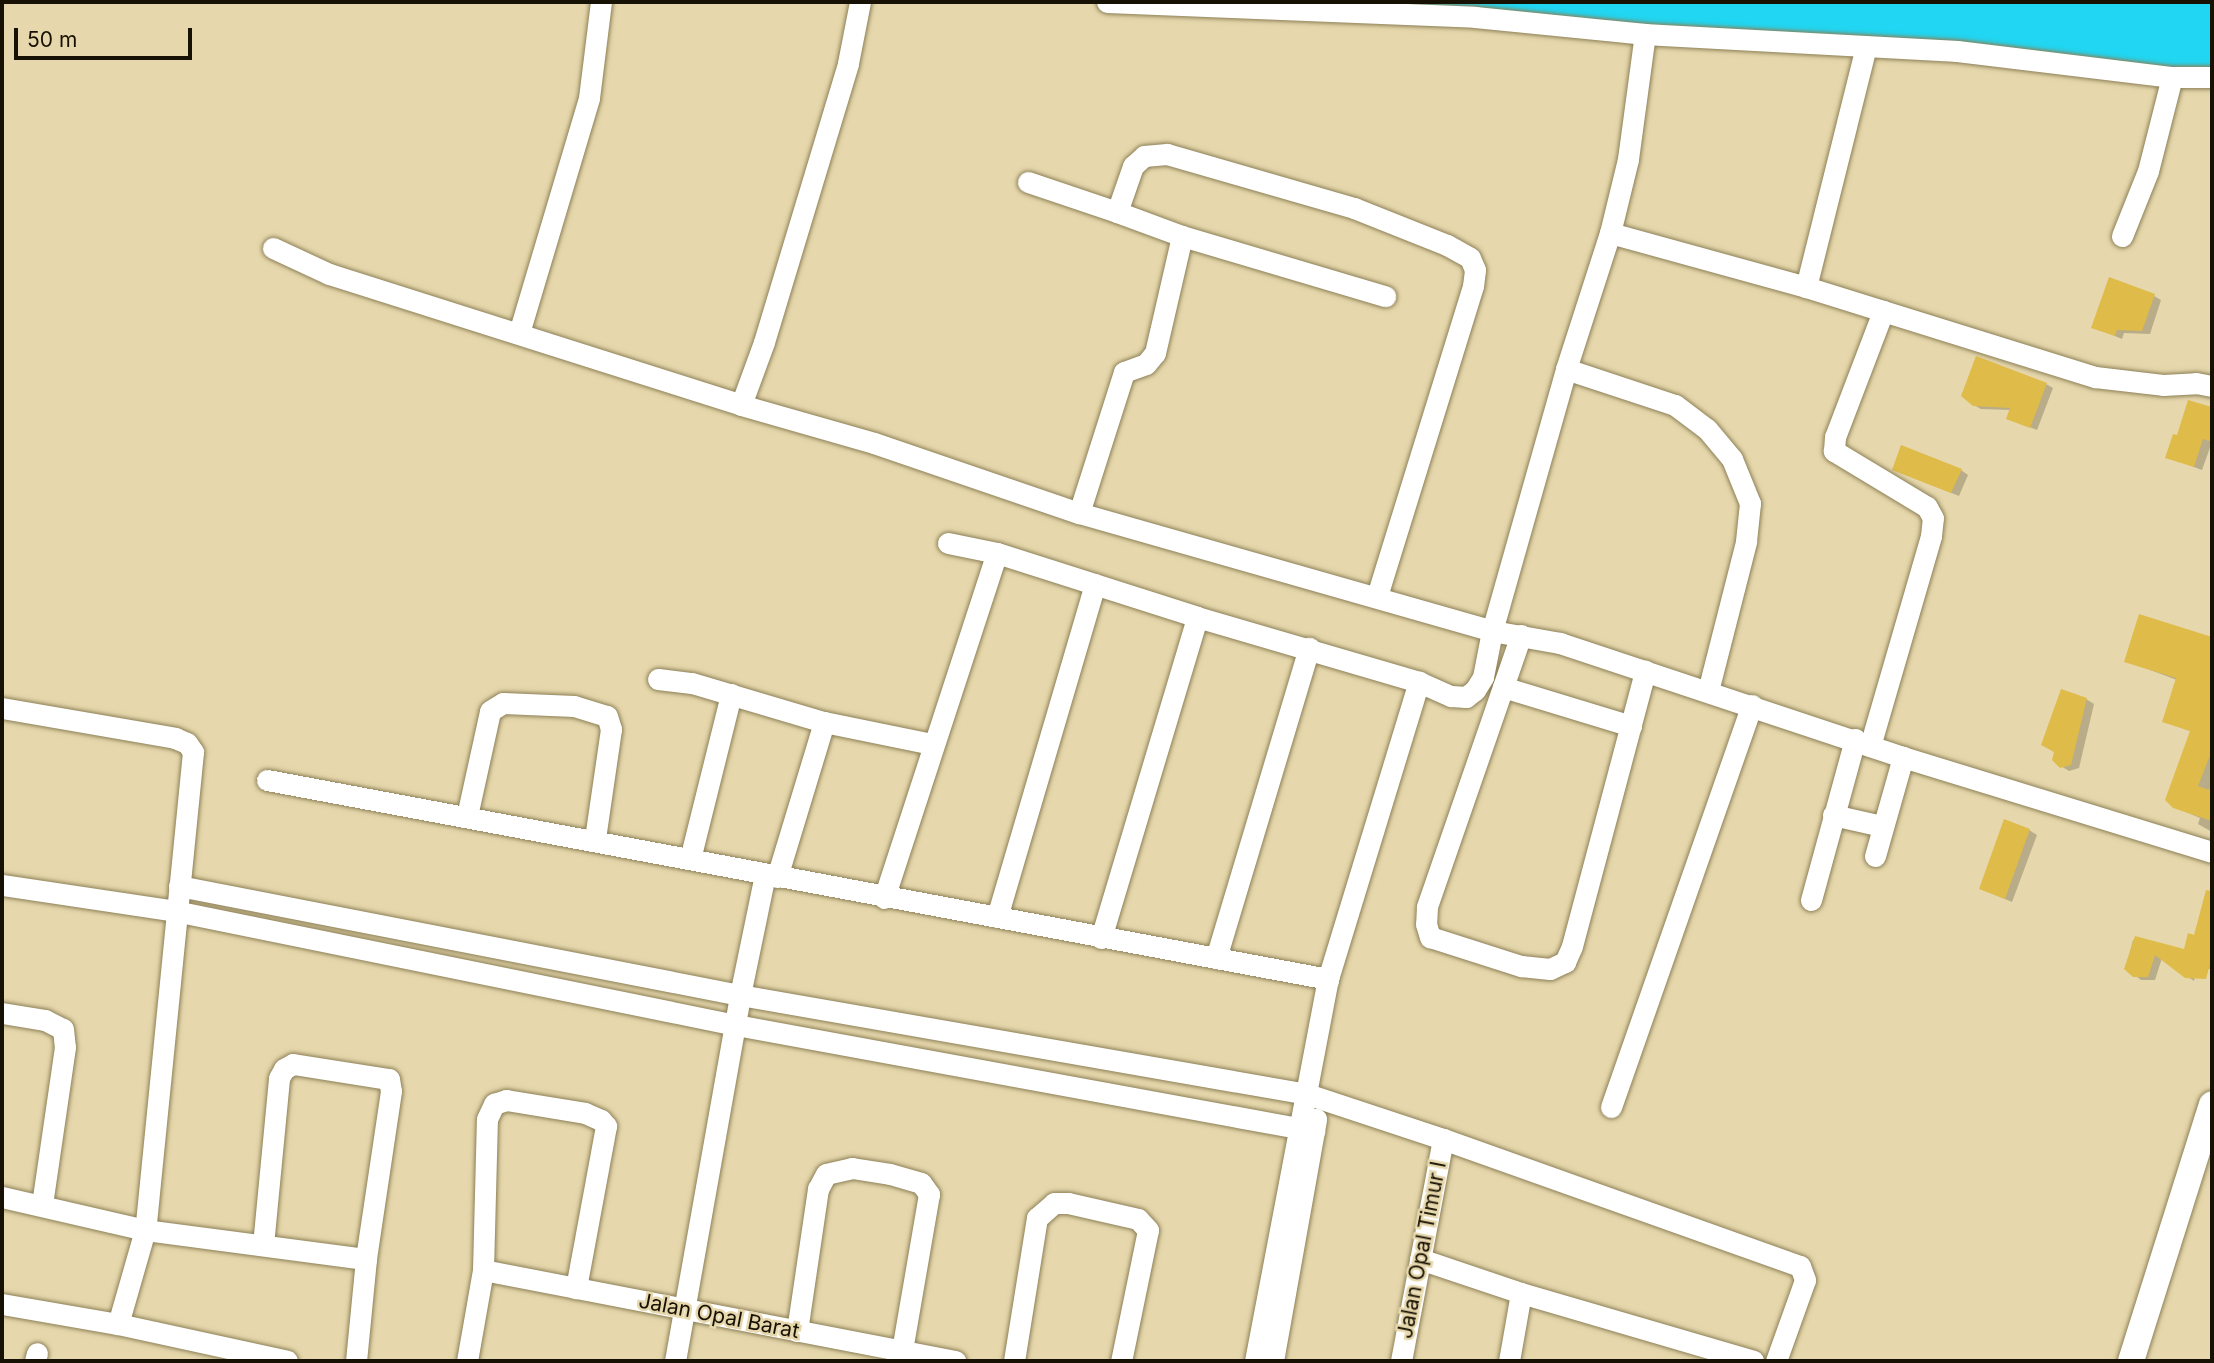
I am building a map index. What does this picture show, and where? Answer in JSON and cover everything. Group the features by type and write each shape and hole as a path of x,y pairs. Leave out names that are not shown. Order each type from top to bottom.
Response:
{"street":[{"path":"519,333 589,98 601,2"},
{"path":"741,405 764,342 848,63 860,2"},
{"path":"1107,2 1475,17 1645,34 1866,46 2049,60 2172,77 2212,77"},
{"path":"948,543 997,553 1197,617 1419,682 1451,696 1465,697 1475,690 1483,677 1492,631 1566,369 1610,233 1628,159 1645,34"},
{"path":"1806,287 1866,46"},
{"path":"2122,236 2148,172 2172,77"},
{"path":"1117,212 1133,166 1144,156 1167,154 1354,208 1447,244 1470,258 1475,270 1473,286 1377,597"},
{"path":"1028,182 1182,236 1385,296"},
{"path":"1610,233 1806,287 2095,377 2163,385 2196,383 2212,386"},
{"path":"1079,513 1124,372 1133,366 1146,364 1155,353 1182,236"},
{"path":"273,248 329,274 741,405 874,443 1079,513 1492,631 1560,643 1903,757 2212,852"},
{"path":"1811,900 1833,816 1863,742 1931,537 1933,518 1927,507 1834,451 1835,438 1883,310"},
{"path":"1566,369 1675,405 1707,429 1732,460 1750,503 1746,542 1709,691"},
{"path":"884,898 932,744 997,553"},
{"path":"997,917 1095,584"},
{"path":"1101,938 1197,617"},
{"path":"1521,635 1427,907 1426,924 1430,937 1521,966 1550,969 1565,962 1572,946 1645,671"},
{"path":"1216,958 1309,648"},
{"path":"658,679 692,683 824,722 932,744"},
{"path":"1255,1361 1313,1097 1328,979 1419,682"},
{"path":"1503,687 1631,726"},
{"path":"690,859 731,694"},
{"path":"467,816 490,711 503,703 574,706 607,716 611,729 595,839"},
{"path":"1611,1107 1752,705"},
{"path":"2,708 187,743 193,752 145,1230 118,1324"},
{"path":"675,1361 682,1309 740,995 771,876 824,722"},
{"path":"1875,856 1903,757"},
{"path":"267,780 595,839 884,898 1328,979"},
{"path":"1833,816 1882,827"},
{"path":"2,885 175,911 736,1024 1306,1129"},
{"path":"179,886 740,995 1313,1097 1443,1139 1800,1266 1805,1280 1776,1361"},
{"path":"2,1013 45,1020 62,1029 65,1047 42,1205"},
{"path":"263,1245 279,1078 284,1069 293,1064 379,1075 389,1079 391,1091 366,1259 356,1361"},
{"path":"467,1361 483,1270 487,1119 494,1104 506,1100 585,1113 601,1120 606,1126 576,1288"},
{"path":"2131,1361 2212,1105"},
{"path":"1273,1361 1306,1129"},
{"name":"Jalan Opal Timur I","path":"1401,1361 1443,1139"},
{"path":"797,1331 818,1189 826,1174 852,1168 914,1181 927,1189 902,1351"},
{"path":"2,1196 145,1230 366,1259"},
{"path":"1014,1361 1037,1218 1054,1203 1069,1203 1138,1219 1146,1224 1146,1245 1121,1361"},
{"path":"1420,1259 1521,1293 1753,1361"},
{"name":"Jalan Opal Barat","path":"483,1270 955,1361"},
{"path":"1508,1361 1521,1293"},
{"path":"2,1304 118,1324 287,1361"}],"water":[{"path":"1170,2 2212,2 2212,77"}],"building":[{"path":"2109,277 2155,294 2142,331 2117,330 2115,336 2091,328"},
{"path":"1976,356 2047,383 2030,428 2006,419 2010,408 1973,406 1961,396"},
{"path":"2188,400 2212,407 2212,442 2203,439 2194,467 2165,458 2173,434 2177,435"},
{"path":"1901,445 1962,469 1951,493 1892,470"},
{"path":"2139,614 2212,637 2212,750 2198,786 2212,791 2212,821 2173,808 2165,800 2190,731 2162,722 2176,678 2124,662"},
{"path":"2061,689 2087,698 2071,765 2060,768 2052,760 2054,752 2041,745"},
{"path":"2004,819 2030,829 2005,899 1979,889"},
{"path":"2206,890 2212,891 2212,957 2206,979 2185,978 2155,955 2148,977 2133,977 2124,969 2135,936 2184,949 2188,933 2194,935"}]}
